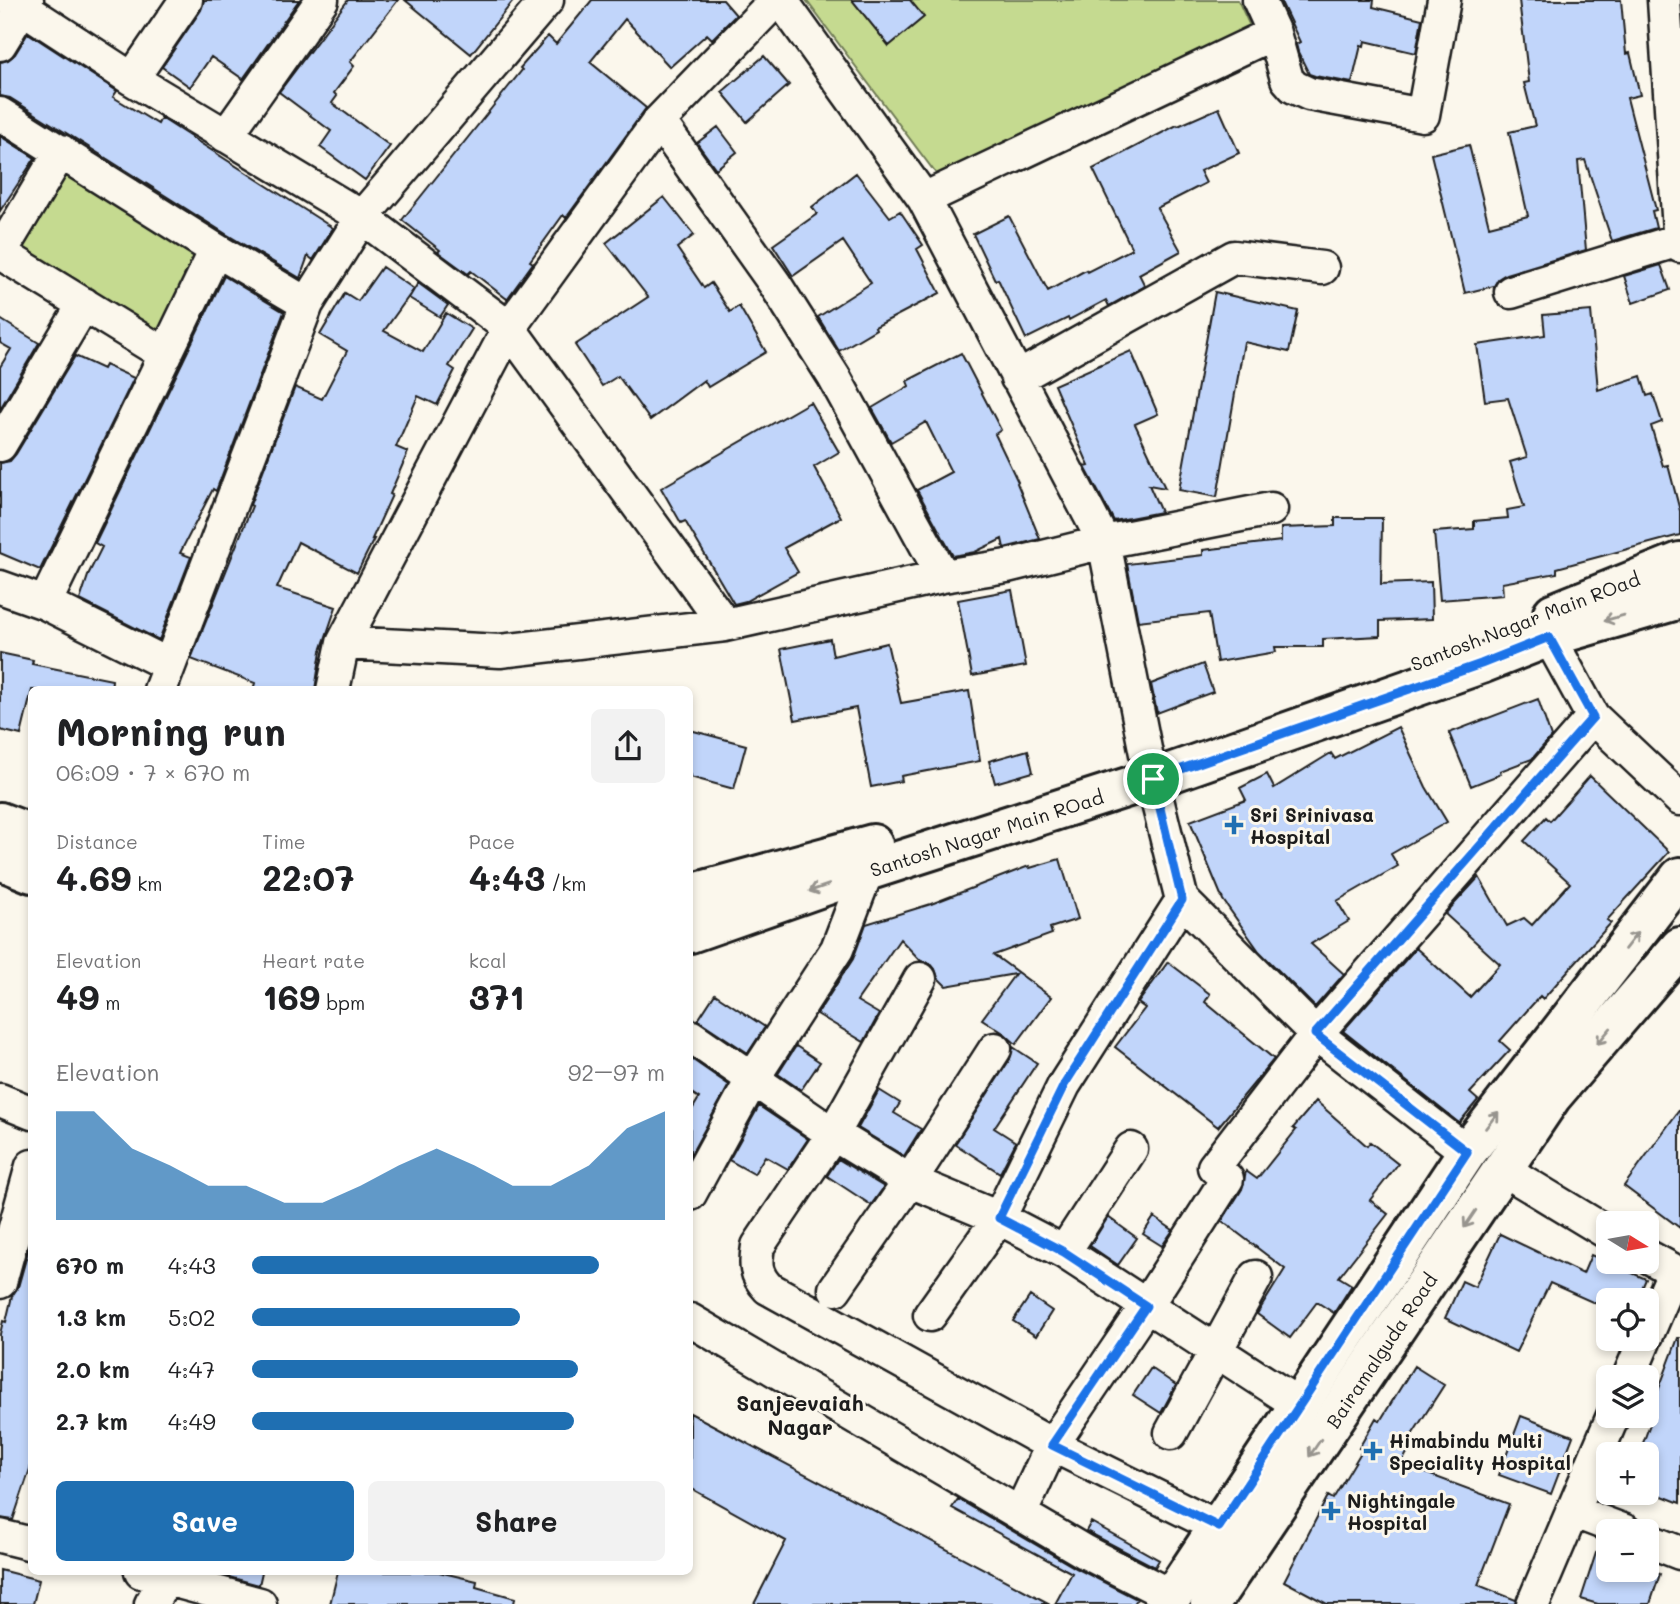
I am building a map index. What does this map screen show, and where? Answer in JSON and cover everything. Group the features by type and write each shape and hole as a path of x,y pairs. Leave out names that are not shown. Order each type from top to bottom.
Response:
{"main road":[{"name":"Santosh Nagar Main ROad","path":"693,932 1150,769 1680,562"},
{"name":"Santosh Nagar Main ROad","path":"693,893 1150,769 1481,664 1549,637 1680,599"},
{"path":"0,822 28,832"},
{"path":"0,860 28,871"},
{"name":"Bairamalguda Road","path":"1210,1604 1504,1168 1540,1085 1680,877"},
{"name":"Bairamalguda Road","path":"1169,1600 1467,1152 1540,1085 1680,947"}],"street":[{"path":"132,79 186,0"},
{"path":"226,136 322,0"},
{"path":"0,587 46,603 165,677 307,304 362,217 547,0"},
{"path":"334,686 343,643 509,328 659,121 778,0 924,199 1104,542 1150,769 1182,900 1315,1034 1467,1152"},
{"path":"1259,0 1274,33 1284,71 1294,87 1309,94 1423,115 1444,0"},
{"path":"1664,0 1680,246"},
{"path":"0,44 20,2 132,79 362,217 509,328 725,625"},
{"path":"924,199 1274,33"},
{"path":"0,114 307,304"},
{"path":"659,121 775,284 834,377 943,576"},
{"path":"61,151 0,253 166,355"},
{"path":"1511,292 1679,240"},
{"path":"46,603 216,250"},
{"path":"1017,378 1234,257 1322,268"},
{"path":"0,445 84,304"},
{"path":"343,643 500,651 725,625 943,576 1007,566 1104,542 1271,509"},
{"path":"1549,637 1593,717 1680,799"},
{"path":"1021,1512 1052,1445 1146,1306 1227,1179 1214,1167 1315,1034 1593,717"},
{"path":"693,1188 752,1080 837,949 867,871"},
{"path":"930,1315 999,1218 1064,1085 1182,900"},
{"path":"920,979 833,1133 758,1246 755,1263 758,1277 768,1288 1052,1445 1219,1527"},
{"path":"693,1038 752,1080 910,1181 999,1218 1064,1252 1298,1404"},
{"path":"835,1289 910,1181 995,1049"},
{"path":"0,1100 28,1111"},
{"path":"1064,1252 1131,1149"},
{"path":"1504,1168 1596,1226"},
{"path":"0,1282 28,1180"},
{"path":"1659,1263 1677,1273 1659,1310"},
{"path":"1171,1433 1256,1277"},
{"path":"693,1322 1169,1600"},
{"path":"1533,1604 1608,1428"},
{"path":"1572,1511 1596,1520"},
{"path":"0,1536 28,1543"},
{"path":"1659,1545 1680,1553"},
{"path":"157,1581 260,1604"}],"green space":[{"path":"806,0 1238,0 1254,35 940,179"},
{"path":"67,154 211,248 163,345 6,252"}],"building":[{"path":"204,0 299,0 243,79 211,57 190,87 162,67 201,10"},
{"path":"348,0 398,0 350,62 354,66 334,93 337,96 332,103 390,146 365,180 320,147 331,131 279,92"},
{"path":"405,0 514,0 471,54"},
{"path":"592,0 723,0 736,15 712,39 707,34 670,67 625,19 590,62 646,108 566,218 563,215 507,299 471,271 468,274 438,252 440,250 402,220 522,70 520,68 548,36 556,44"},
{"path":"852,0 910,0 924,17 889,46"},
{"path":"1280,0 1374,0 1373,7 1422,19 1416,53 1365,41 1364,46 1361,45 1352,83 1309,74 1298,52 1296,44 1300,42"},
{"path":"1519,0 1621,0 1626,54 1630,53 1640,95 1627,98 1656,210 1652,211 1656,228 1612,241 1585,160 1578,161 1586,250 1506,274 1498,279 1494,286 1465,293 1431,154 1469,145 1489,226 1528,216 1509,132 1535,126 1524,83 1529,82"},
{"path":"28,33 117,91 113,97 158,124 161,118 333,228 313,260 308,256 300,278 10,98 0,96 0,62 15,54"},
{"path":"764,56 789,85 747,122 722,92"},
{"path":"1219,108 1239,153 1200,171 1206,183 1157,208 1181,251 1139,274 1145,286 1109,306 1106,300 1026,339 973,234 1009,216 1048,291 1132,249 1093,169 1177,125"},
{"path":"718,127 737,152 716,169 697,143"},
{"path":"0,136 35,158 0,211"},
{"path":"856,173 890,217 900,211 923,245 917,249 940,293 875,327 876,329 839,351 818,317 871,283 843,241 793,276 773,245 817,214 812,207"},
{"path":"664,197 694,235 677,248 704,288 711,283 730,312 739,306 766,352 708,387 704,380 650,420 618,376 602,386 575,345 648,297 606,243"},
{"path":"1661,265 1670,290 1633,303 1624,276"},
{"path":"382,267 414,289 384,331 423,352 446,313 472,329 449,366 455,370 437,405 418,396 396,447 408,452 374,539 357,573 298,542 277,588 336,607 321,651 316,686 254,686 255,683 191,659 252,506 250,505 295,387 322,399 347,351 320,335 345,293 358,301"},
{"path":"224,276 284,312 216,491 213,489 180,553 191,557 159,640 80,600 102,547 95,543"},
{"path":"418,283 448,305 440,317 409,298"},
{"path":"1215,292 1298,311 1289,352 1244,342 1217,497 1179,490"},
{"path":"1591,311 1598,390 1641,376 1647,396 1653,394 1662,422 1651,426 1663,466 1668,465 1680,511 1680,535 1557,568 1557,573 1502,583 1503,595 1440,600 1434,532 1474,529 1474,521 1508,518 1507,510 1524,507 1510,462 1527,457 1508,398 1485,401 1477,345 1545,335 1543,315"},
{"path":"0,319 39,343 0,409 0,367 11,349 0,343"},
{"path":"1131,351 1158,414 1135,424 1165,488 1149,485 1161,512 1114,521 1085,467 1089,466 1054,385"},
{"path":"961,353 1001,430 995,434 1018,482 1040,539 1004,548 1002,539 975,552 953,556 917,490 951,472 926,422 891,442 872,408 909,386 907,381"},
{"path":"75,356 103,369 105,365 134,378 40,570 0,553 0,463 10,461 16,454"},
{"path":"810,402 839,452 814,467 841,517 784,548 798,572 746,601 734,604 685,521 681,523 661,488"},
{"path":"1335,518 1382,518 1381,584 1431,582 1432,619 1380,621 1380,636 1323,639 1323,647 1275,647 1276,652 1217,662 1209,613 1138,621 1127,564 1203,555 1203,550 1281,541 1281,528 1335,526"},
{"path":"1012,590 1026,666 972,676 958,600"},
{"path":"830,639 833,656 887,643 901,703 969,691 980,761 901,776 902,781 871,787 856,708 795,720 781,649"},
{"path":"0,653 33,660 32,664 112,680 111,686 28,686 28,706 21,735 0,730"},
{"path":"1203,664 1213,692 1157,713 1151,684"},
{"path":"1538,699 1551,737 1532,759 1471,786 1449,733"},
{"path":"1398,727 1426,787 1447,822 1391,854 1398,866 1337,901 1349,921 1311,944 1344,974 1315,1007 1259,951 1223,900 1190,821 1246,800 1240,788 1267,774 1274,788 1331,753 1335,759"},
{"path":"693,731 746,745 734,789 693,778"},
{"path":"1028,750 1033,772 995,783 989,761"},
{"path":"1590,776 1669,852 1607,920 1611,923 1543,999 1540,996 1500,1041 1510,1050 1470,1093 1478,1100 1459,1123 1343,1031 1416,948 1470,997 1500,964 1445,914 1479,877 1507,926 1524,918 1532,925 1570,883 1524,841 1546,817 1550,821"},
{"path":"1060,859 1078,919 1050,928 1052,934 994,955 1051,997 1016,1044 982,1019 1015,974 946,986 930,963 921,961 900,939 857,1001 879,1014 864,1042 817,1014 853,959 866,924 931,904 1029,866 1030,868"},
{"path":"1168,962 1210,994 1205,1002 1274,1059 1218,1127 1115,1047 1145,1008 1138,1003"},
{"path":"715,994 765,1027 748,1053 698,1020"},
{"path":"796,1046 820,1062 801,1090 778,1074"},
{"path":"1013,1047 1037,1063 994,1128 1016,1142 1000,1173 955,1144 1010,1059"},
{"path":"693,1060 729,1085 693,1151 693,1108 699,1098 693,1094"},
{"path":"879,1090 900,1103 894,1113 921,1129 904,1156 858,1128"},
{"path":"1316,1101 1367,1146 1370,1142 1398,1164 1370,1200 1388,1214 1339,1277 1352,1285 1334,1313 1317,1302 1290,1338 1257,1314 1285,1269 1222,1221 1242,1189 1246,1171 1257,1179"},
{"path":"759,1106 808,1139 788,1169 765,1156 754,1174 729,1160"},
{"path":"1680,1109 1680,1228 1624,1186"},
{"path":"838,1159 884,1187 871,1205 827,1176"},
{"path":"1108,1217 1137,1238 1118,1265 1090,1246"},
{"path":"1154,1217 1173,1230 1162,1246 1143,1234"},
{"path":"1500,1234 1583,1274 1591,1255 1596,1257 1596,1274 1635,1274 1646,1279 1642,1288 1596,1288 1596,1304 1550,1283 1516,1352 1445,1318 1462,1281 1475,1287"},
{"path":"28,1252 28,1475 13,1520 0,1518 0,1334 3,1321 6,1322 12,1296 18,1287"},
{"path":"1030,1296 1052,1311 1036,1336 1013,1321"},
{"path":"1680,1338 1680,1503 1659,1495 1659,1442 1643,1442 1649,1428 1659,1428 1659,1388"},
{"path":"1414,1366 1444,1385 1410,1438 1414,1440 1401,1464 1509,1504 1478,1585 1516,1600 1515,1604 1327,1604 1284,1581 1328,1496 1333,1499 1363,1449 1359,1448 1376,1418 1380,1421"},
{"path":"1151,1368 1176,1385 1161,1413 1133,1395"},
{"path":"693,1415 1050,1604 754,1604 786,1541 693,1490"},
{"path":"1521,1416 1573,1436 1551,1494 1499,1475"},
{"path":"958,1499 1076,1568 1137,1599 1134,1604 1055,1604 1072,1573 952,1508"},
{"path":"1091,1522 1159,1560 1155,1567 1086,1531"},
{"path":"1596,1553 1596,1582 1657,1582 1650,1604 1598,1604 1581,1599"},
{"path":"0,1570 39,1580 33,1604 0,1604"},
{"path":"221,1575 261,1575 259,1585"},
{"path":"337,1575 452,1575 477,1581 476,1587 515,1598 514,1604 330,1604"}],"place":[{"name":"Sri Srinivasa Hospital","path":"1234,825"},
{"name":"Himabindu Multi Speciality Hospital","path":"1373,1451"},
{"name":"Nightingale Hospital","path":"1331,1511"}],"district":[{"name":"Sanjeevaiah Nagar","path":"800,1414"}],"route":[{"path":"1549,637 1593,717 1315,1034 1467,1152 1219,1527 1052,1445 1146,1306 1064,1252 999,1218 1064,1085 1182,900 1153,779 1481,664 1549,637"}]}
